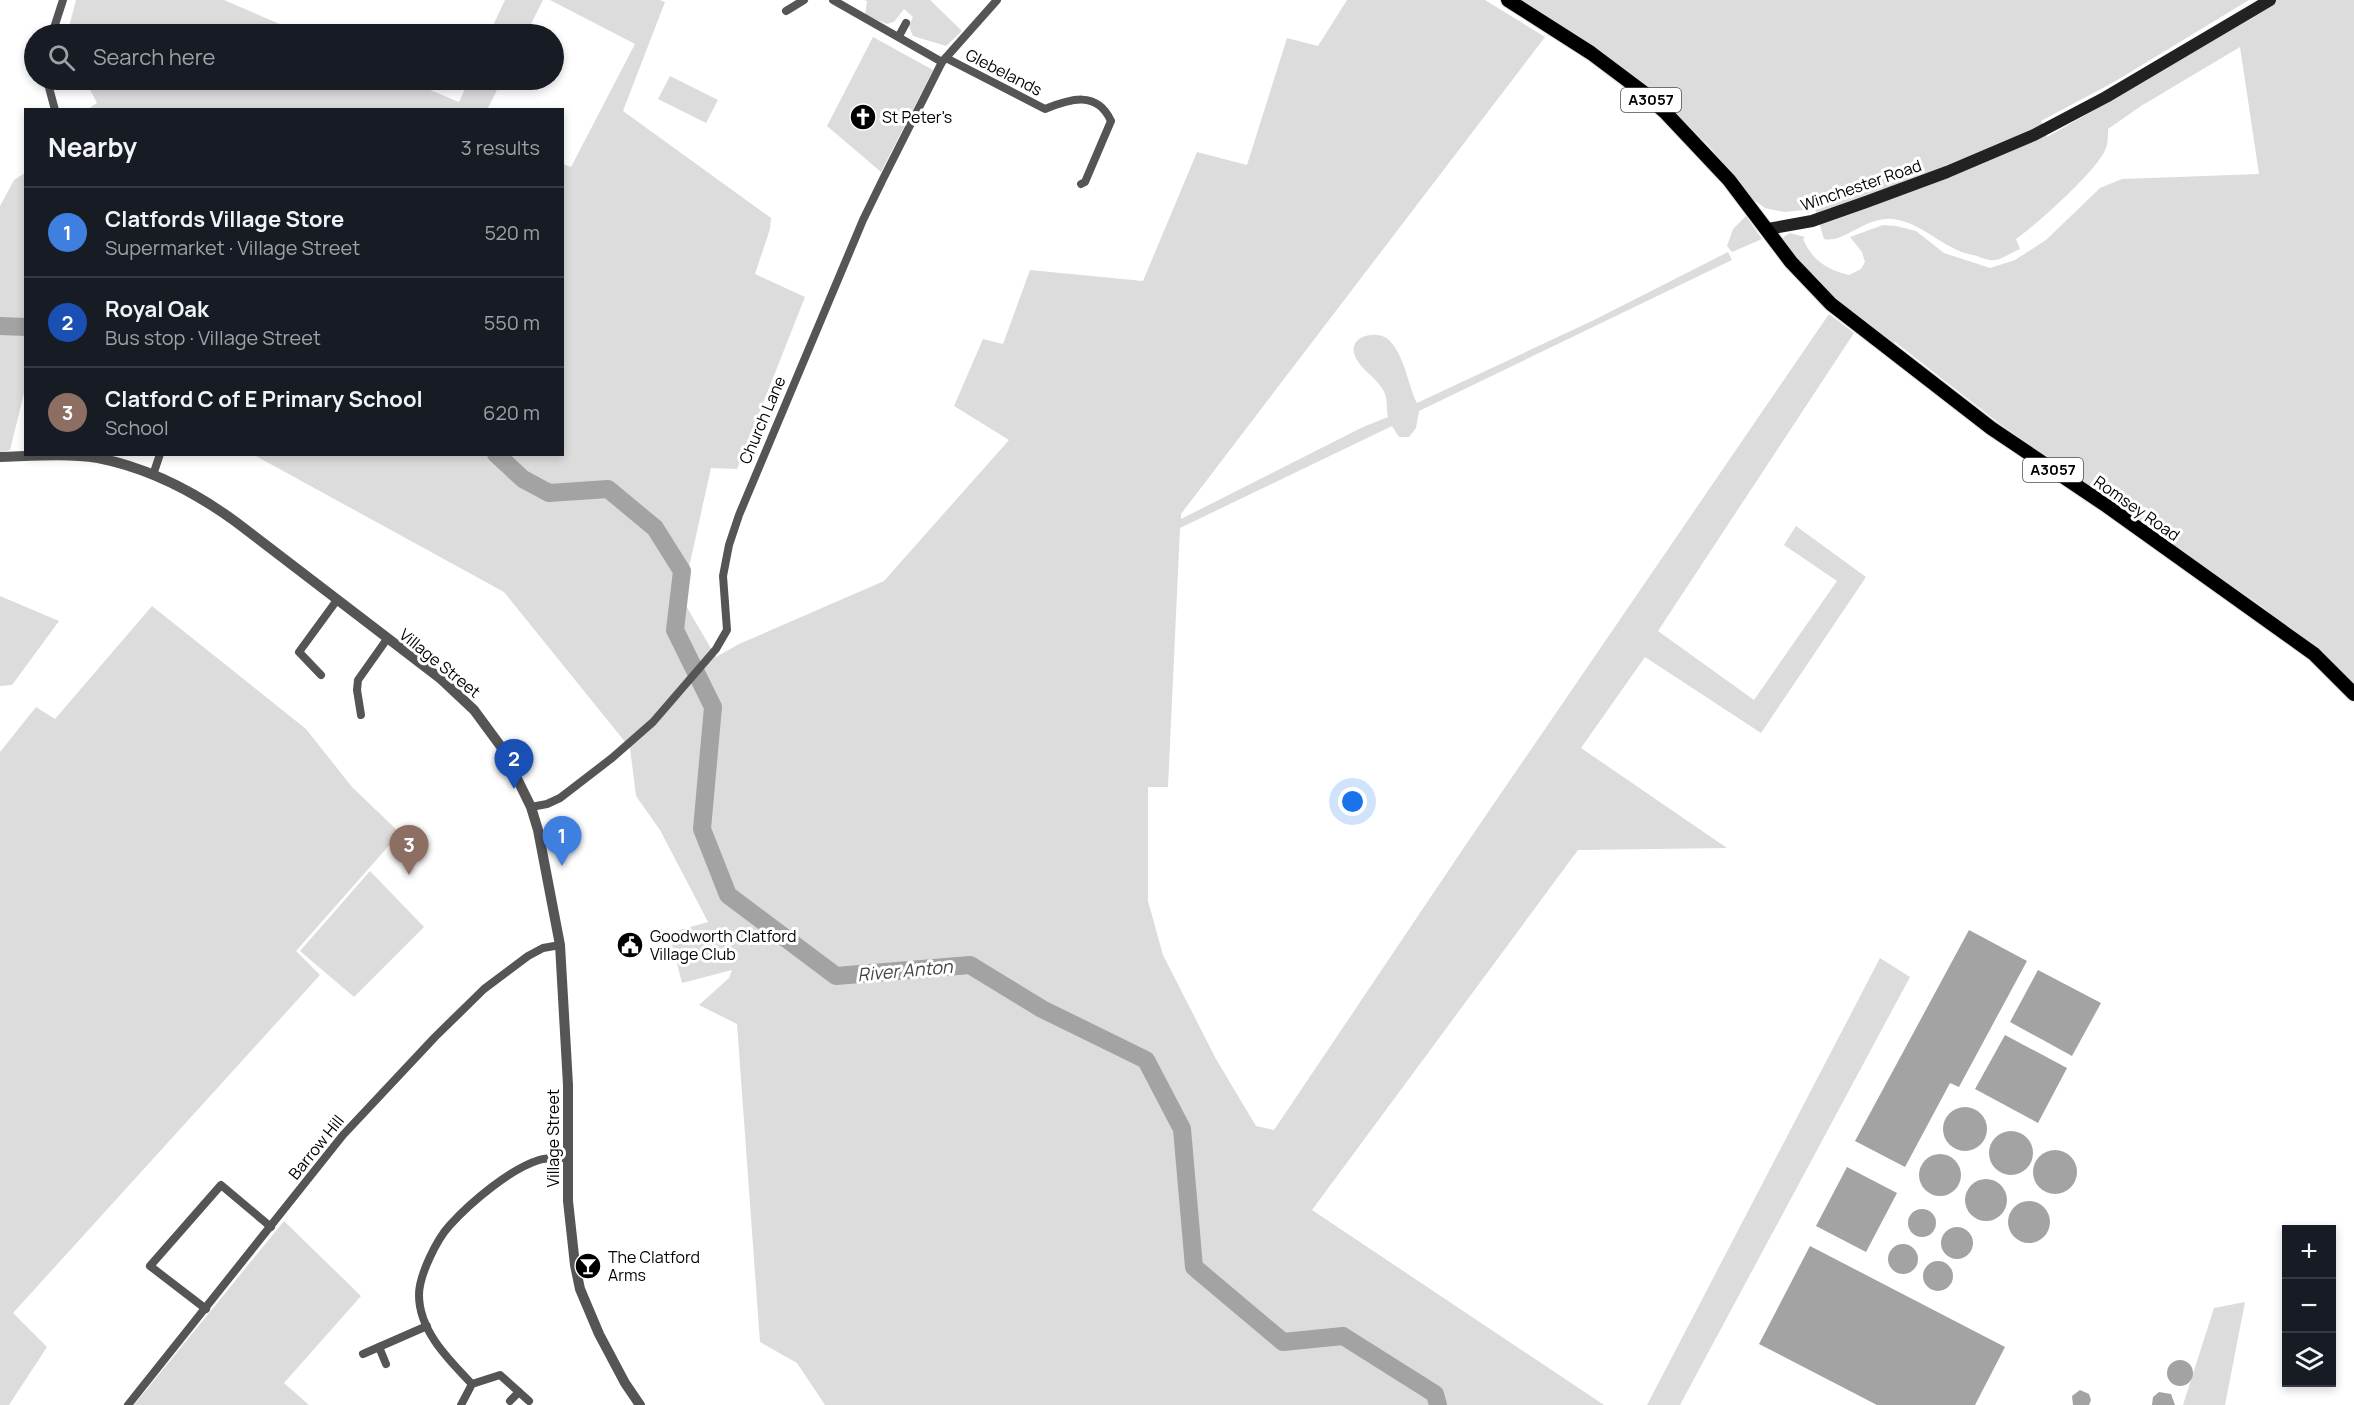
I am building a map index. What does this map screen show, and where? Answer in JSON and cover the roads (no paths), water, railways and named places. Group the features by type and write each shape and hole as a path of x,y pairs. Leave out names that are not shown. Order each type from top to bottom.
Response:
{"main road":[{"name":"A3057","path":"1508,0 1591,53 1643,92 1722,172 1768,230"},
{"name":"Winchester Road","path":"1768,230 1812,221 1866,202 2034,135 2106,97 2270,0"},
{"name":"Romsey Road","path":"1768,230 1791,262 1831,304 1855,324 1991,429 2107,506 2314,654 2354,694"}],"street":[{"path":"55,24 63,0"},
{"path":"786,11 804,0"},
{"name":"Glebelands","path":"833,0 944,60 1045,110 1064,102 1087,99 1106,108 1111,121 1085,182 1081,184"},
{"name":"Church Lane","path":"531,807 560,798 595,772 652,722 716,649 727,630 723,576 729,545 739,515 863,220 944,60 997,0"},
{"path":"900,36 906,23"},
{"path":"50,90 54,108"},
{"path":"153,475 159,456"},
{"name":"Village Street","path":"0,457 97,458 182,486 206,500 441,679 474,710 502,748 531,807 538,830 560,945 568,1074 567,1158 572,1237 580,1289 599,1334 634,1403"},
{"path":"321,675 299,652 337,600"},
{"path":"361,715 357,690 358,680 387,639"},
{"name":"Barrow Hill","path":"128,1405 343,1136 484,989 537,950 560,945"},
{"path":"472,1384 445,1356 427,1326 418,1295 427,1262 449,1226 485,1194 528,1164 547,1158 567,1158"},
{"path":"206,1309 150,1266 221,1185 271,1227"},
{"path":"363,1354 427,1326"},
{"path":"379,1347 386,1364"},
{"path":"461,1405 472,1384 500,1375 529,1401"},
{"path":"510,1401 519,1392"}],"waterway":[{"name":"River Anton","path":"0,326 24,327"},
{"name":"River Anton","path":"498,456 523,479 549,493 608,489 655,528 682,571 675,630 713,707 702,829 728,895 836,976 970,965 1042,1009 1146,1060 1182,1129 1194,1267 1283,1342 1343,1336 1435,1394 1438,1405"}],"place":[{"name":"St Peter's","path":"863,117"},
{"name":"Royal Oak","path":"514,789"},
{"name":"Clatfords Village Store","path":"562,866"},
{"name":"Clatford C of E Primary School","path":"409,875"},
{"name":"Goodworth Clatford Village Club","path":"630,945"},
{"name":"The Clatford Arms","path":"588,1266"}]}
